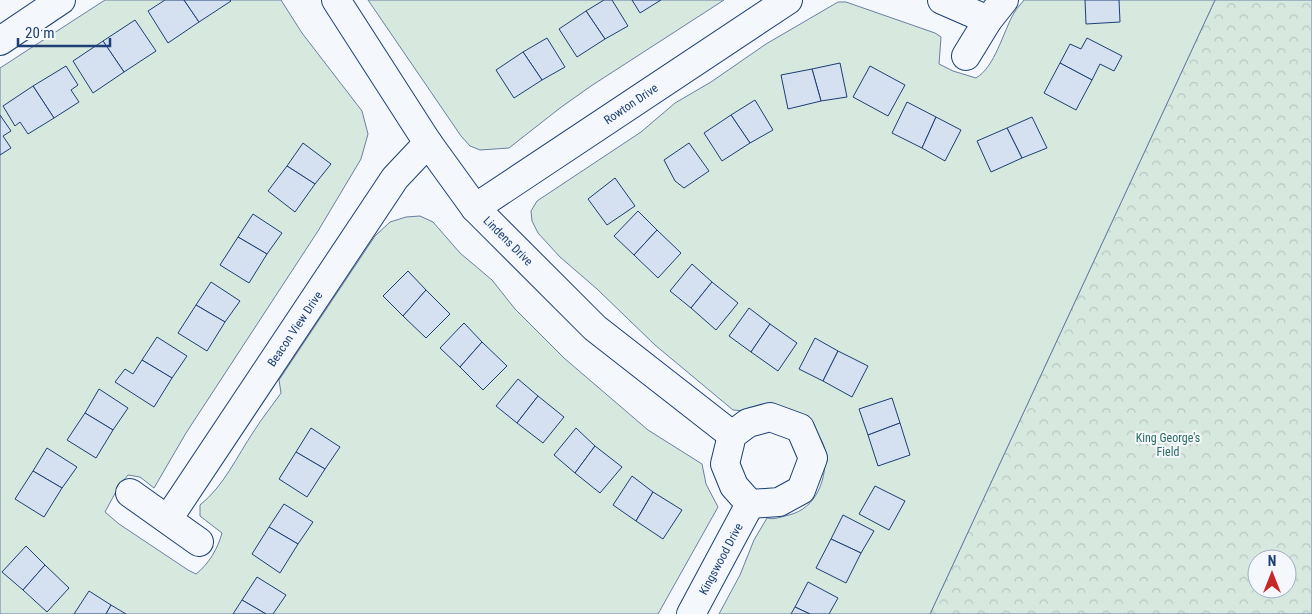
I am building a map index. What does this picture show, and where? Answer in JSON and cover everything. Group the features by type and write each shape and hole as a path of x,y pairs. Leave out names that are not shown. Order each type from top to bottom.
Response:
{"street":[{"path":"0,41 61,0"},
{"name":"Lindens Drive","path":"336,0 428,143 475,208 595,328 732,435"},
{"name":"Rowton Drive","path":"475,208 788,0"},
{"path":"942,0 996,10 966,56"},
{"name":"Beacon View Drive","path":"168,519 395,178 428,143"},
{"path":"770,417 800,428 813,458 801,490 779,502 750,504 734,486 725,464 732,435 748,423 770,417"},
{"path":"130,493 199,542"},
{"name":"Kingswood Drive","path":"691,614 750,504"}],"green space":[{"path":"105,0 281,0 302,33 362,111 368,134 361,159 318,231 186,433 154,488 140,477 128,475 119,486 105,512 119,524 188,570 196,574 201,570 212,555 222,533 200,516 200,505 223,480 257,426 281,393 279,380 375,236 390,222 406,217 420,216 433,222 460,253 492,280 515,309 564,358 648,430 702,464 706,484 718,507 658,614 0,614 0,68"},
{"path":"368,0 724,0 591,86 509,148 480,150 470,146 461,136"},
{"path":"1024,0 1215,0 930,614 719,614 740,575 754,540 767,518 778,518 799,511 807,506 818,491 822,482 825,462 825,451 821,439 812,426 801,416 789,409 768,407 740,411 733,410 655,345 597,289 560,257 538,233 532,221 531,211 537,201 641,132 675,103 711,82 766,44 838,2 846,2 935,33 941,37 939,64 953,71 976,78 983,73 993,58 1014,13"},
{"name":"King George's Field","path":"1215,0 1312,0 1312,614 930,614"}],"building":[{"path":"165,0 184,0 199,22 168,43 148,11"},
{"path":"184,0 230,0 231,1 199,22"},
{"path":"604,0 612,0 628,26 605,39 586,11"},
{"path":"632,0 661,0 640,13"},
{"path":"1085,0 1119,0 1120,22 1086,24"},
{"path":"586,11 605,39 577,57 559,29"},
{"path":"135,20 156,51 124,72 103,41"},
{"path":"547,38 565,67 542,80 523,52"},
{"path":"1087,38 1122,56 1114,71 1100,64 1092,80 1060,63 1070,44 1081,49"},
{"path":"103,41 124,72 93,93 73,61"},
{"path":"523,52 542,80 514,98 496,70"},
{"path":"840,63 847,97 821,101 812,69"},
{"path":"1060,63 1092,80 1076,110 1044,93"},
{"path":"66,66 78,85 71,90 79,102 54,118 33,86"},
{"path":"870,66 905,85 888,116 853,97"},
{"path":"812,69 821,101 788,109 781,75"},
{"path":"33,86 54,118 28,134 20,122 15,126 3,106"},
{"path":"755,100 773,130 750,143 731,115"},
{"path":"907,102 936,117 922,148 892,133"},
{"path":"0,115 11,131 3,136 11,148 0,155"},
{"path":"731,115 750,143 722,161 704,133"},
{"path":"936,117 961,130 945,161 922,148"},
{"path":"1032,117 1047,148 1022,158 1007,128"},
{"path":"1007,128 1022,158 991,172 977,141"},
{"path":"303,143 331,164 315,184 287,166"},
{"path":"689,143 709,171 684,188 675,181 664,160"},
{"path":"287,166 315,184 295,212 268,191"},
{"path":"615,178 635,206 607,225 588,199"},
{"path":"638,211 657,230 634,255 614,236"},
{"path":"253,214 282,233 267,254 238,237"},
{"path":"657,230 681,253 658,278 634,255"},
{"path":"238,237 267,254 249,283 220,265"},
{"path":"692,264 712,282 691,308 670,291"},
{"path":"408,271 426,290 403,316 383,296"},
{"path":"211,282 240,301 225,322 196,305"},
{"path":"712,282 738,303 716,330 691,308"},
{"path":"426,290 450,314 426,338 403,316"},
{"path":"196,305 225,322 207,351 178,333"},
{"path":"749,308 770,324 751,352 729,336"},
{"path":"464,323 482,342 460,367 440,348"},
{"path":"770,324 797,343 778,371 751,352"},
{"path":"157,337 187,356 172,378 142,360"},
{"path":"815,338 838,351 823,381 799,369"},
{"path":"482,342 507,366 483,390 460,367"},
{"path":"838,351 868,366 852,397 823,381"},
{"path":"142,360 172,378 154,407 115,382 125,369 133,374"},
{"path":"518,379 538,396 517,423 496,406"},
{"path":"99,389 128,408 113,430 85,413"},
{"path":"538,396 564,417 543,443 517,423"},
{"path":"892,398 900,423 868,435 859,409"},
{"path":"85,413 113,430 96,458 67,440"},
{"path":"900,423 910,455 878,466 868,435"},
{"path":"311,428 340,447 325,469 296,452"},
{"path":"576,428 595,446 575,473 554,455"},
{"path":"595,446 622,467 600,493 575,473"},
{"path":"47,448 77,467 62,488 33,471"},
{"path":"296,452 325,469 307,497 279,479"},
{"path":"33,471 62,488 44,517 15,499"},
{"path":"632,476 653,492 636,521 613,505"},
{"path":"875,486 905,501 889,530 859,514"},
{"path":"653,492 682,510 663,539 636,521"},
{"path":"284,504 313,522 298,544 269,527"},
{"path":"843,515 874,531 861,553 831,539"},
{"path":"269,527 298,544 280,573 252,554"},
{"path":"831,539 861,553 846,583 816,568"},
{"path":"26,546 45,565 23,590 2,572"},
{"path":"45,565 69,588 47,612 23,590"},
{"path":"257,577 286,595 273,614 266,614 242,600"},
{"path":"808,582 838,598 829,614 810,614 795,607"},
{"path":"89,591 111,605 106,614 74,614"},
{"path":"242,600 266,614 233,614"},
{"path":"111,605 126,614 106,614"},
{"path":"795,607 810,614 791,614"}]}
